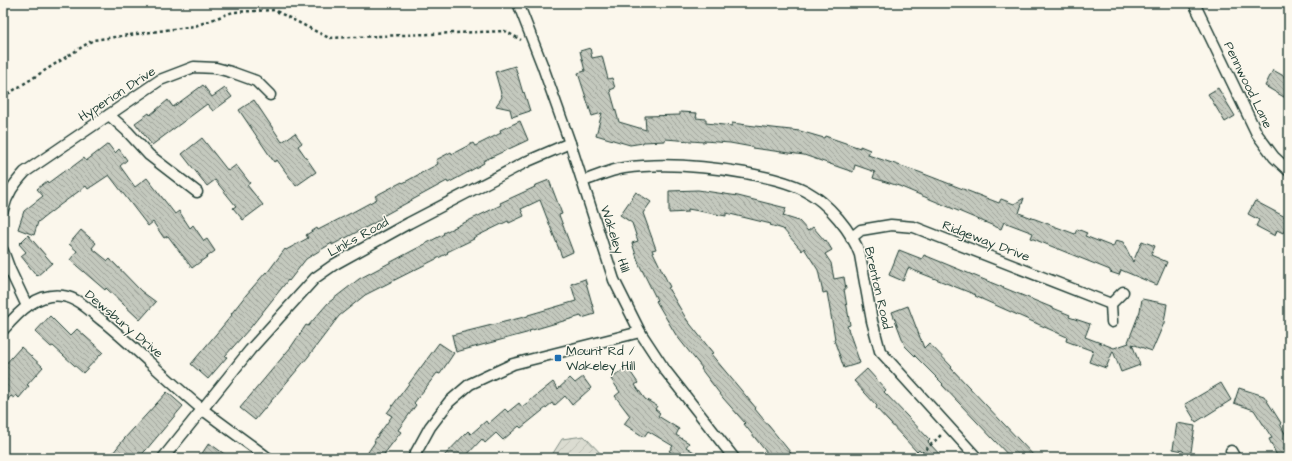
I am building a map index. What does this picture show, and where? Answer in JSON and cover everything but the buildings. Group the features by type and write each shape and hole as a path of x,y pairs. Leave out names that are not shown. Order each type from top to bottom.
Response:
{"street":[{"name":"Wakeley Hill","path":"518,3 570,143 614,280 640,332 665,370 734,458"},
{"name":"Pennwood Lane","path":"1194,3 1257,134 1274,156 1289,171"},
{"name":"Hyperion Drive","path":"3,210 14,184 25,172 160,80 194,67 216,68 256,81 270,95"},
{"path":"109,115 149,154 197,192"},
{"name":"Links Road","path":"163,458 250,350 315,278 335,264 409,223 528,161 570,143"},
{"name":"Brenton Road","path":"583,181 623,168 668,165 712,168 759,176 789,184 807,192 824,205 842,223 858,248 872,321 880,351 977,458"},
{"name":"Ridgeway Drive","path":"851,238 861,230 891,225 914,227 1111,304"},
{"path":"3,251 27,306"},
{"path":"1112,322 1111,304 1123,292"},
{"name":"Dewsbury Drive","path":"3,330 20,311 39,299 51,295 72,298 120,336 202,409"},
{"path":"413,458 430,427 449,402 470,384 513,364 640,332"},
{"path":"202,409 268,458"}],"path":[{"path":"3,97 92,40 195,26 234,12 274,10 329,38 505,31 524,42 537,53"},
{"path":"917,458 948,427"}],"shaded area":[{"path":"584,436 605,458 550,458 562,439"}],"place":[{"name":"Mount Rd / Wakeley Hill","path":"558,358"}]}
